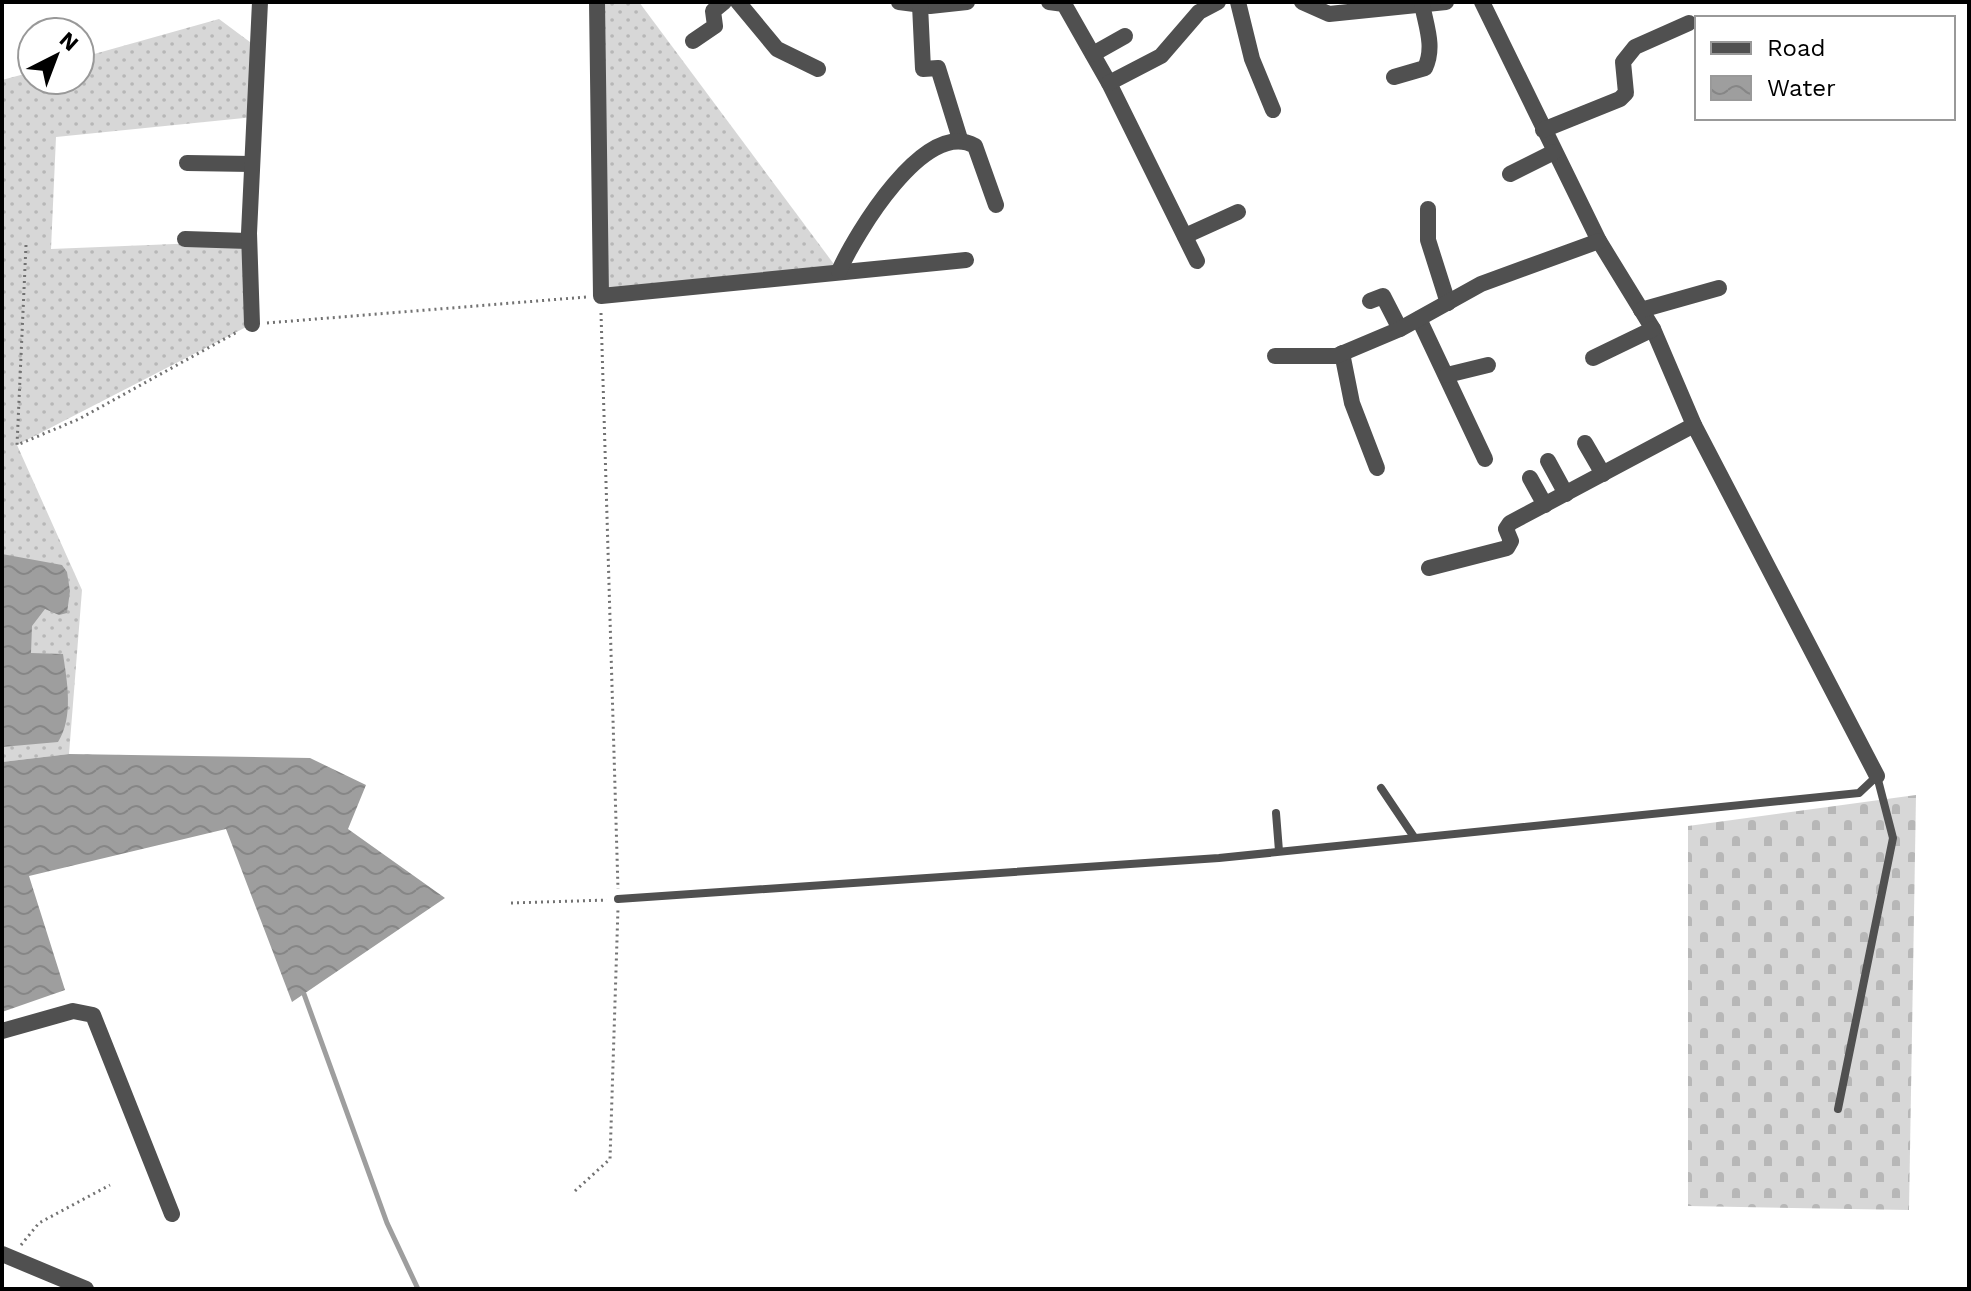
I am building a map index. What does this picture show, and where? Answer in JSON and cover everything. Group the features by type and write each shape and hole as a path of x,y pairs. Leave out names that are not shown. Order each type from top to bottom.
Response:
{"street":[{"path":"252,324 248,241 260,2"},
{"path":"597,2 601,296 966,260"},
{"path":"693,41 715,26 713,11 724,2"},
{"path":"738,2 777,49 818,69"},
{"path":"899,2 920,5 967,2"},
{"path":"1109,83 1161,56 1195,7 1218,2"},
{"path":"1238,2 1252,59 1273,110"},
{"path":"1302,2 1329,14 1446,2"},
{"path":"1482,2 1599,241 1653,329 1694,425 1877,776"},
{"path":"1060,3 1109,83 1197,261"},
{"path":"1394,77 1425,68 1429,58 1430,42 1422,4"},
{"path":"920,5 923,69 938,68 960,139 979,152 996,205"},
{"path":"1543,130 1620,99 1626,93 1623,62 1635,47 1689,23"},
{"path":"1093,54 1125,36"},
{"path":"839,271 864,222 896,182 925,156 960,139"},
{"path":"1510,174 1554,152"},
{"path":"187,163 252,164"},
{"path":"1428,209 1428,240 1448,303"},
{"path":"1185,236 1238,212"},
{"path":"185,239 248,241"},
{"path":"1275,356 1342,353 1400,329 1481,284 1599,241"},
{"path":"1641,310 1719,288"},
{"path":"1370,301 1383,296 1400,329"},
{"path":"1419,319 1485,459"},
{"path":"1593,358 1653,329"},
{"path":"1342,353 1352,403 1377,468"},
{"path":"1447,375 1488,365"},
{"path":"1429,568 1507,548 1511,541 1507,526 1694,425"},
{"path":"1585,443 1603,474"},
{"path":"1548,461 1566,494"},
{"path":"1530,478 1545,505"},
{"path":"2,1031 73,1011 89,1011 93,1015 172,1214"},
{"path":"6,1256 86,1289"}],"lane":[{"path":"618,899 1279,851 1859,793 1877,776 1893,838 1838,1109"},
{"path":"1381,788 1414,837"},
{"path":"1276,813 1279,851"}],"path":[{"path":"26,245 17,445 79,419 252,324 601,296 618,899 610,1159 575,1191"},
{"path":"511,903 618,899"},
{"path":"6,1256 39,1223 110,1185"}],"green space":[{"path":"597,2 639,2 839,271 601,296"},
{"path":"219,19 258,48 254,117 56,137 51,249 248,241 252,324 17,445 82,590 69,754 2,762 2,80 16,76 16,96 96,96 96,54"},
{"path":"1916,795 1909,1210 1688,1206 1688,826"}],"water":[{"path":"2,554 62,565 67,572 70,591 67,613 59,615 45,609 32,626 31,653 63,654 68,710 58,742 2,747"},
{"path":"69,754 310,758 366,785 348,829 445,898 292,1002 226,829 29,876 65,990 2,1012 2,762"}],"waterway":[{"path":"304,994 387,1223 418,1289"}]}
